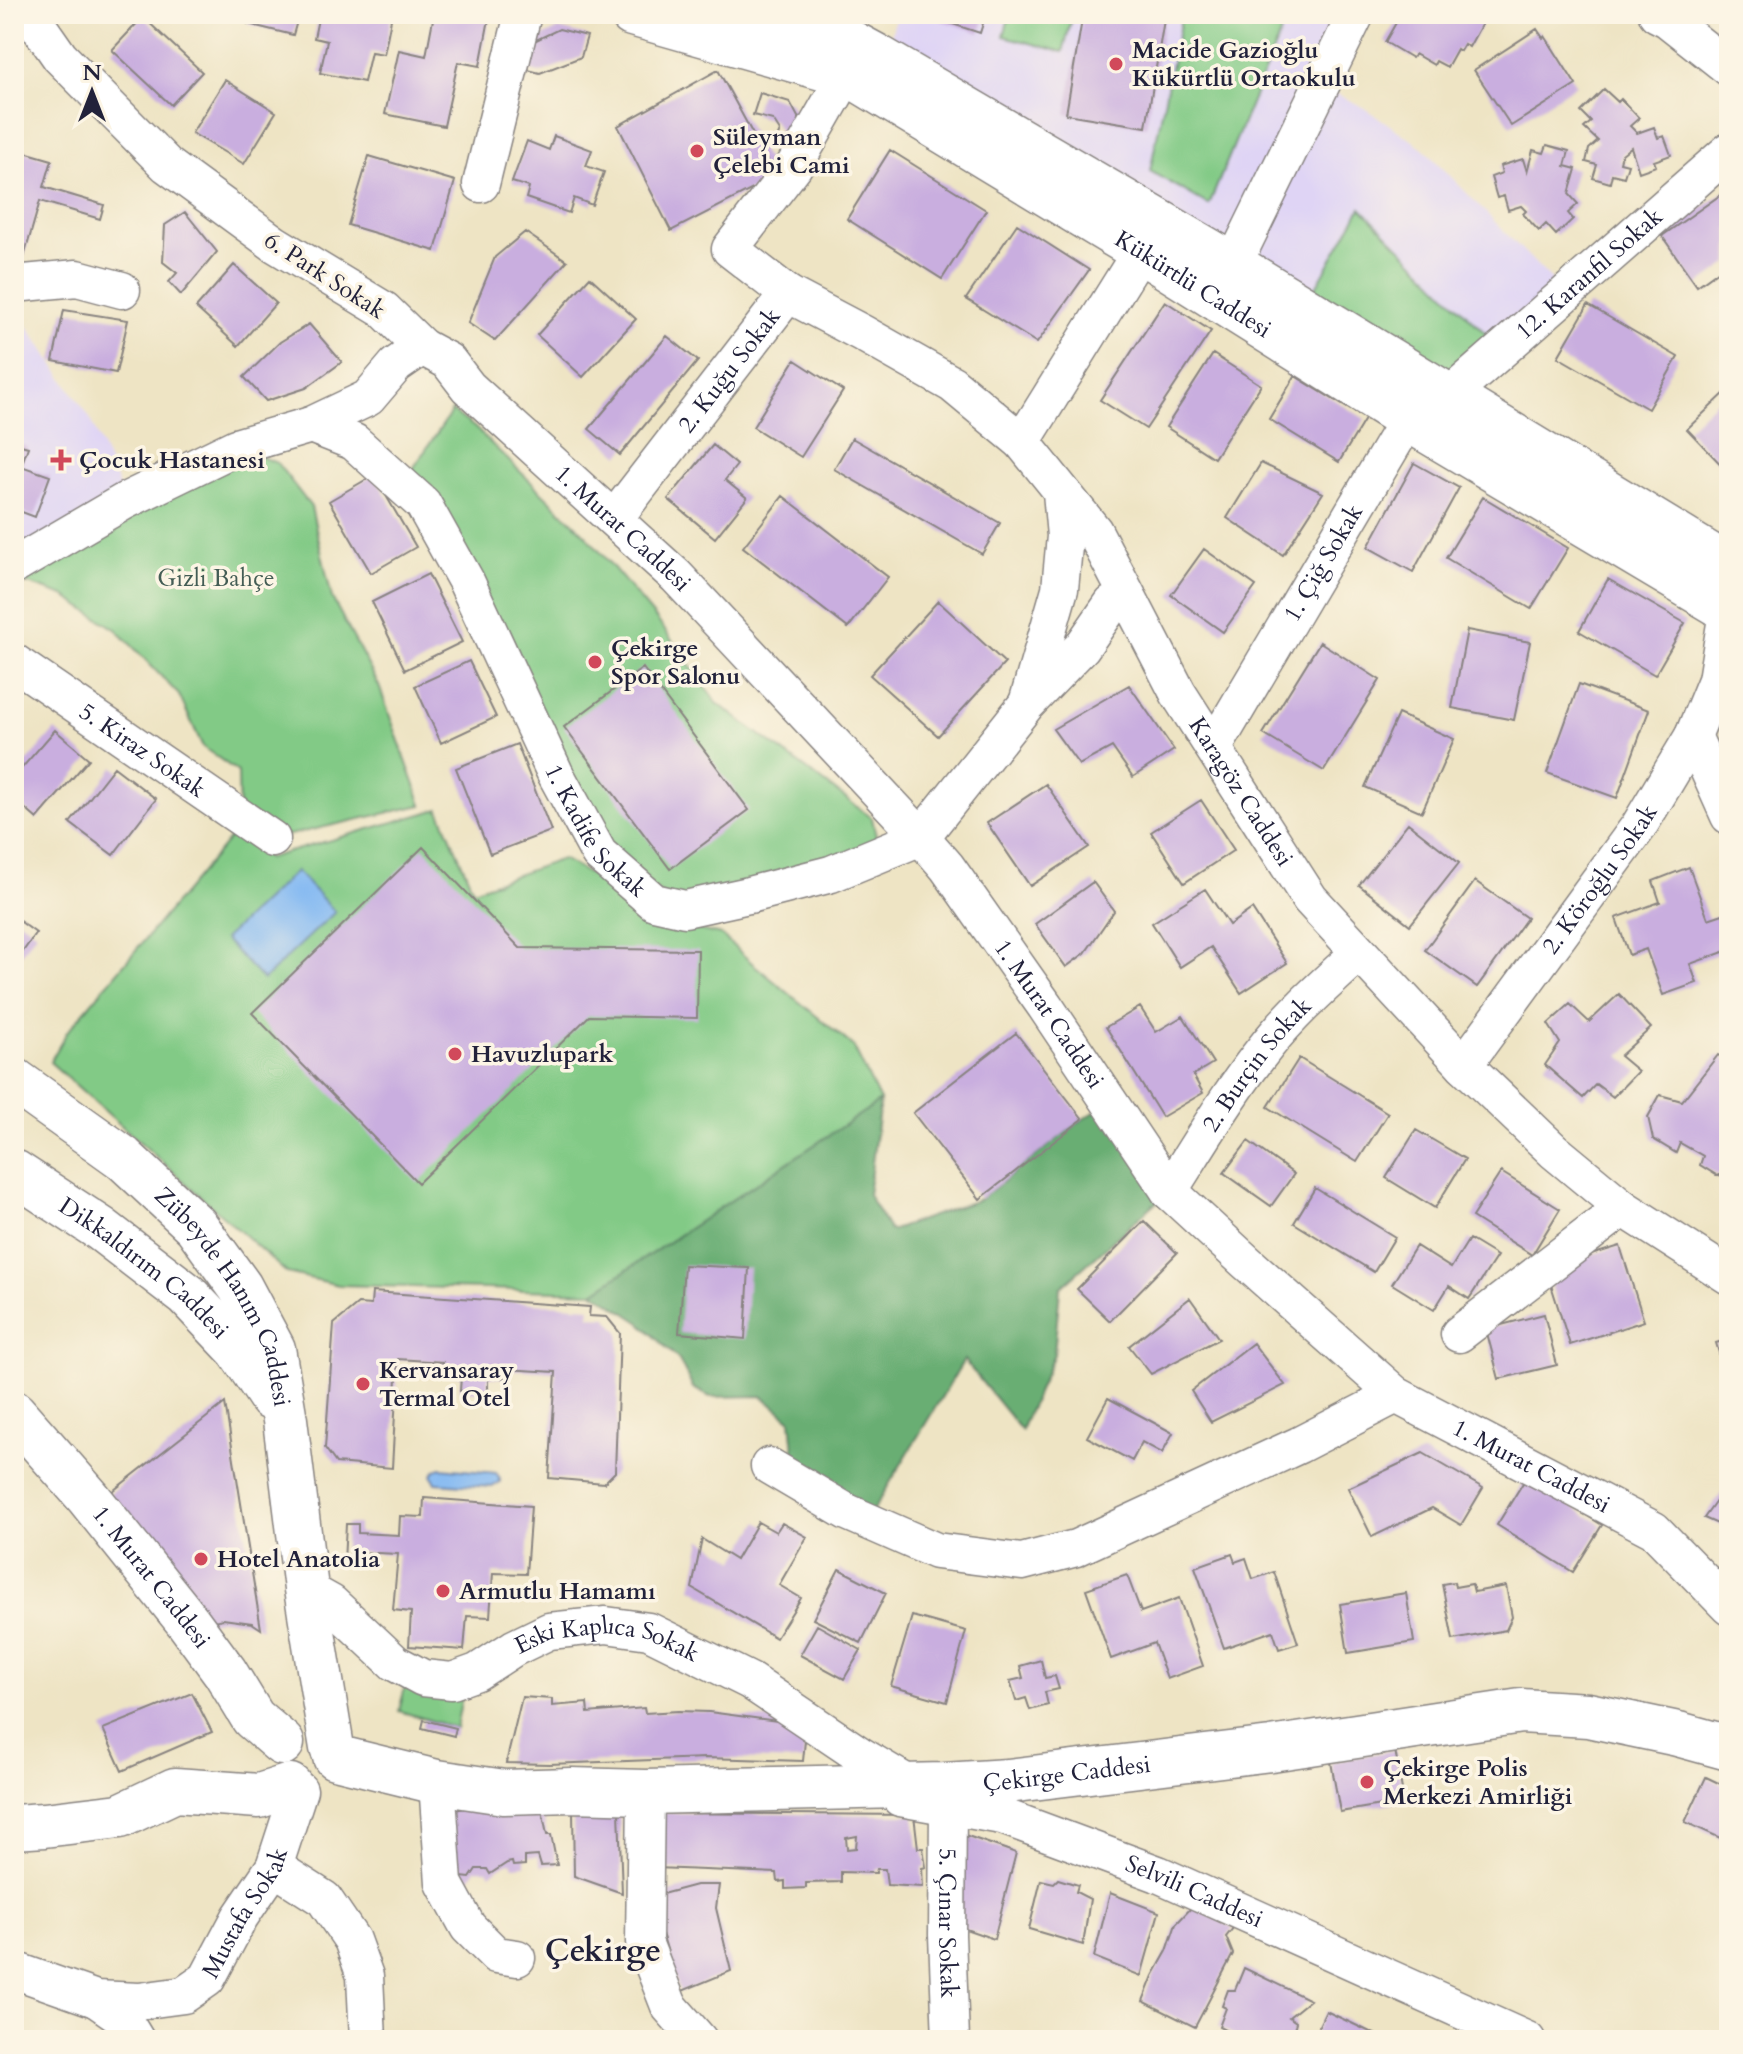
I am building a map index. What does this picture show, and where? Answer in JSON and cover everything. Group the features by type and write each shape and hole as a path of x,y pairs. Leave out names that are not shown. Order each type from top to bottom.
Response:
{"main road":[{"name":"Kükürtlü Caddesi","path":"632,14 846,75 867,85 1141,251 1408,419 1728,596"},
{"name":"Kükürtlü Caddesi","path":"757,14 841,37 1233,265 1449,396 1728,596"},
{"name":"Zübeyde Hanım Caddesi","path":"14,1080 123,1158 196,1226 240,1287 273,1349 306,1589 308,1763"},
{"name":"Dikkaldırım Caddesi","path":"14,1172 101,1229 187,1295 239,1350 285,1420"},
{"name":"1. Murat Caddesi","path":"14,1413 88,1497 189,1623 225,1672 253,1718 308,1763"},
{"name":"Çekirge Caddesi","path":"308,1763 504,1792 847,1788 930,1796 1008,1781 1271,1749 1521,1711 1588,1715 1729,1748"},
{"path":"14,1827 120,1816 175,1790 259,1796 308,1763"}],"street":[{"name":"6. Park Sokak","path":"30,14 60,57 167,165 275,244 384,310 422,347"},
{"path":"481,184 523,14"},
{"path":"1233,265 1356,14"},
{"path":"1657,14 1729,68"},
{"name":"2. Kuğu Sokak","path":"614,519 788,294 730,249 794,166 846,75"},
{"name":"12. Karanfil Sokak","path":"1449,396 1729,151"},
{"path":"1022,442 1141,251"},
{"path":"14,284 77,278 122,290"},
{"name":"Karagöz Caddesi","path":"788,294 952,384 1022,442 1094,531 1114,582 1153,644 1178,693 1310,899 1464,1065 1554,1151 1623,1208 1729,1276"},
{"path":"14,566 125,501 236,447 311,425 368,398 396,365 422,347"},
{"name":"1. Murat Caddesi","path":"422,347 448,361 468,387 676,576 921,837 947,867 1040,998 1169,1191 1396,1395 1654,1530 1729,1607"},
{"path":"1408,419 1449,396"},
{"name":"1. Çiğ Sokak","path":"1214,747 1408,419"},
{"name":"1. Kadife Sokak","path":"311,425 354,442 423,504 466,581 555,773 599,854 654,902 685,909 749,895 831,874 921,837"},
{"path":"1026,705 1060,583 1064,570 1078,557 1098,556 1114,582 1105,610 1096,614 1076,612 1062,598 1060,583 1065,536 1061,492"},
{"path":"1082,647 1114,582"},
{"name":"2. Köroğlu Sokak","path":"1464,1065 1639,826 1693,736 1722,672 1728,596"},
{"path":"921,837 1026,705 1082,647 1107,629 1117,627 1129,628 1153,644"},
{"name":"5. Kiraz Sokak","path":"14,662 272,839"},
{"path":"1693,736 1729,816"},
{"name":"2. Burçin Sokak","path":"1169,1191 1226,1100 1269,1042 1306,1002 1359,953"},
{"path":"1459,1334 1623,1208"},
{"path":"769,1466 847,1512 936,1551 1022,1562 1076,1548 1299,1445 1396,1395"},
{"name":"Eski Kaplıca Sokak","path":"306,1589 331,1603 395,1663 423,1678 452,1681 477,1672 514,1648 549,1631 606,1625 649,1631 750,1681 860,1755 930,1796"},
{"name":"Mustafa Sokak","path":"14,1970 96,1999 139,2001 184,1995 207,1979 240,1917 274,1867 308,1763"},
{"path":"418,1777 444,1883 468,1927 496,1955 517,1958"},
{"path":"646,1792 644,1942 669,2006 699,2040"},
{"name":"5. Çınar Sokak","path":"930,1796 947,1935 951,2040"},
{"name":"Selvili Caddesi","path":"930,1796 1002,1816 1158,1874 1527,2040"},
{"path":"274,1867 324,1899 352,1940 365,1976 368,2040"},
{"path":"96,1999 122,2017 136,2040"}],"shaded area":[{"path":"897,14 1356,14 1321,86 1365,108 1423,148 1565,294 1501,349 1304,308 884,61"},
{"name":"Çocuk Hastanesi","path":"14,306 90,418 125,501 14,566"}],"green space":[{"path":"1010,14 1073,14 1063,52 1004,36"},
{"path":"1182,14 1280,14 1283,27 1209,205 1150,171"},
{"path":"1361,208 1501,349 1449,396 1304,308"},
{"name":"Çekirge Spor Salonu","path":"452,411 474,427 586,535 658,621 717,703 872,818 880,854 685,909 599,854 402,485"},
{"name":"Gizli Bahçe","path":"236,447 277,463 311,507 332,598 379,686 422,805 272,839 239,816 238,772 203,747 179,695 117,630 64,596 14,579"},
{"name":"Havuzlupark","path":"439,809 473,890 562,859 677,925 721,935 853,1046 880,1101 799,1161 594,1292 339,1285 287,1273 50,1062 67,1032 234,833 268,858"},
{"path":"880,1101 868,1195 890,1231 980,1199 1083,1119 1110,1103 1169,1191 1060,1288 1054,1354 1021,1430 964,1360 867,1521 797,1483 791,1420 762,1396 710,1397 693,1388 679,1360 641,1323 594,1292"},
{"path":"409,1671 466,1676 456,1728 399,1711"}],"water":[{"path":"296,871 335,912 263,980 224,939"},
{"path":"441,1468 496,1473 500,1482 492,1487 436,1483 432,1475"}],"building":[{"path":"250,14 299,14 293,35 248,24"},
{"path":"319,14 392,14 384,54 371,52 364,82 320,73 327,41 314,38"},
{"path":"434,14 490,14 480,66 458,62 444,126 385,114 399,50 426,56"},
{"path":"922,14 986,14 980,33"},
{"name":"Macide Gazioğlu Kükürtlü Ortaokulu","path":"1083,14 1165,14 1146,127 1066,114"},
{"path":"1401,14 1478,14 1485,18 1469,47 1464,44 1460,51 1457,49 1447,67 1436,61 1434,65 1415,54 1412,58 1385,42"},
{"path":"143,17 202,72 171,105 112,50"},
{"path":"559,29 587,36 581,57 540,73 528,70 534,41"},
{"path":"1537,29 1543,38 1545,36 1576,85 1511,126 1474,70"},
{"name":"Süleyman Çelebi Cami","path":"718,70 776,177 671,231 618,126"},
{"path":"225,80 276,112 244,164 192,133"},
{"path":"1604,89 1618,102 1621,99 1639,118 1630,126 1637,133 1654,127 1658,138 1664,136 1671,155 1654,161 1656,166 1639,172 1631,147 1622,154 1620,162 1628,164 1624,177 1612,174 1610,183 1593,178 1597,165 1586,162 1589,149 1598,141 1584,128 1591,122 1581,112"},
{"path":"760,93 790,102 806,132 798,154 774,145 780,131 773,120 753,115"},
{"path":"554,136 592,150 586,166 604,172 592,205 574,198 569,213 526,198 529,187 512,182 527,141 549,150"},
{"path":"1547,145 1569,151 1565,166 1576,169 1569,194 1578,204 1568,213 1573,219 1556,235 1546,224 1539,231 1523,214 1526,211 1521,206 1508,210 1504,196 1497,198 1491,177 1502,173 1500,166 1523,159 1527,172 1533,150 1544,153"},
{"path":"14,149 52,160 44,187 104,205 100,219 40,201 20,271 14,270"},
{"path":"890,150 986,210 942,279 847,219"},
{"path":"369,156 455,181 435,251 348,225"},
{"path":"1729,189 1729,263 1697,286 1662,236"},
{"path":"185,212 217,252 181,295 169,282 177,273 163,262 165,225"},
{"path":"1017,224 1089,270 1037,343 966,299"},
{"path":"525,232 567,261 495,341 468,323 495,257"},
{"path":"234,265 276,303 238,346 196,308"},
{"path":"590,277 636,319 583,377 537,335"},
{"path":"1165,301 1211,331 1146,429 1100,400"},
{"path":"1588,305 1678,357 1648,409 1558,357"},
{"path":"64,310 128,320 116,373 53,361"},
{"path":"309,324 342,362 306,388 266,401 244,377 280,342"},
{"path":"667,336 698,361 620,455 589,429"},
{"path":"1213,354 1261,385 1214,458 1166,427"},
{"path":"795,360 843,391 801,457 753,427"},
{"path":"1295,376 1365,419 1339,462 1269,419"},
{"path":"1729,389 1729,473 1687,429"},
{"path":"852,438 1000,523 982,554 834,469"},
{"path":"14,443 28,447 21,466 50,476 35,517 14,509"},
{"path":"713,445 737,465 725,480 747,498 715,538 668,499"},
{"path":"1261,463 1323,493 1283,555 1227,518"},
{"path":"1414,463 1459,488 1413,572 1368,547"},
{"path":"374,475 416,547 371,573 329,501"},
{"path":"783,496 888,577 848,628 743,547"},
{"path":"1483,497 1568,548 1531,609 1446,558"},
{"path":"1204,549 1256,586 1223,632 1171,595"},
{"path":"428,574 462,642 405,670 372,602"},
{"path":"1608,579 1685,623 1655,675 1579,631"},
{"path":"938,601 1005,663 938,736 870,675"},
{"path":"1467,630 1530,642 1514,720 1452,708"},
{"path":"1320,642 1380,680 1324,771 1263,734"},
{"path":"469,661 496,717 441,743 415,686"},
{"path":"643,668 749,810 670,869 564,727"},
{"path":"1579,684 1649,710 1617,798 1547,773"},
{"path":"1129,685 1174,750 1133,777 1112,747 1079,765 1053,729"},
{"path":"1398,714 1454,739 1422,812 1365,787"},
{"path":"55,730 89,759 37,819 14,799 14,777"},
{"path":"517,744 551,831 490,854 456,768"},
{"path":"114,767 156,799 113,855 70,823"},
{"path":"1046,784 1089,847 1030,886 987,823"},
{"path":"1201,800 1234,850 1184,883 1151,832"},
{"path":"1408,823 1459,863 1410,925 1359,885"},
{"path":"423,847 520,948 698,950 697,1018 589,1016 418,1183 252,1013"},
{"path":"1689,867 1708,919 1729,912 1729,950 1690,964 1697,983 1663,995 1646,949 1629,955 1616,918 1660,902 1653,881"},
{"path":"1475,881 1527,918 1477,987 1425,950"},
{"path":"1093,882 1114,911 1085,953 1066,967 1035,924"},
{"path":"1205,889 1229,925 1252,909 1287,963 1241,993 1211,947 1180,967 1152,923"},
{"path":"14,917 36,933 14,964"},
{"path":"1619,994 1651,1028 1620,1056 1638,1071 1613,1097 1596,1084 1583,1098 1545,1065 1560,1043 1548,1024 1570,1004 1589,1022"},
{"path":"1140,1007 1156,1032 1183,1016 1213,1063 1193,1075 1203,1093 1162,1117 1106,1027"},
{"path":"1016,1033 1083,1119 980,1199 913,1113"},
{"path":"1718,1055 1729,1062 1729,1170 1718,1176 1700,1165 1703,1156 1680,1143 1676,1153 1653,1139 1648,1117 1660,1095 1682,1101"},
{"path":"1299,1058 1388,1113 1357,1162 1268,1107"},
{"path":"1416,1130 1465,1159 1435,1208 1386,1178"},
{"path":"1248,1141 1294,1174 1271,1206 1224,1173"},
{"path":"1501,1172 1560,1209 1532,1255 1472,1217"},
{"path":"1315,1188 1395,1237 1374,1272 1294,1223"},
{"path":"1144,1221 1177,1253 1110,1321 1077,1289"},
{"path":"1469,1239 1497,1256 1469,1299 1449,1286 1434,1310 1392,1284 1416,1246 1451,1268"},
{"path":"1620,1246 1644,1321 1570,1345 1546,1269"},
{"path":"684,1265 749,1268 745,1339 679,1333"},
{"name":"Kervansaray Termal Otel","path":"372,1292 590,1307 589,1316 607,1317 620,1333 615,1472 604,1483 549,1478 556,1372 505,1369 505,1378 488,1377 488,1392 460,1391 461,1376 442,1375 443,1362 398,1359 392,1468 336,1463 325,1448 334,1324 358,1304 371,1305"},
{"path":"1190,1298 1219,1339 1151,1374 1129,1346"},
{"path":"1544,1314 1557,1365 1499,1379 1486,1329"},
{"path":"1729,1339 1729,1382 1728,1382 1716,1343"},
{"path":"1253,1343 1285,1385 1211,1422 1191,1391"},
{"path":"1108,1398 1173,1433 1162,1453 1142,1442 1132,1461 1087,1437"},
{"name":"Hotel Anatolia","path":"225,1403 261,1629 252,1623 223,1619 204,1623 104,1498"},
{"path":"1423,1453 1483,1488 1461,1525 1432,1508 1372,1537 1348,1488"},
{"path":"1526,1478 1602,1525 1573,1572 1497,1525"},
{"path":"1729,1483 1729,1529 1704,1518"},
{"path":"424,1498 531,1506 526,1574 493,1573 490,1617 467,1616 464,1650 409,1646 411,1612 393,1610 398,1554 357,1552 357,1562 344,1562 346,1524 358,1524 358,1533 399,1535 400,1516 423,1517"},
{"path":"758,1522 776,1532 782,1523 807,1537 779,1585 801,1598 776,1638 692,1588 702,1539 736,1560"},
{"path":"1232,1554 1235,1562 1246,1558 1253,1579 1274,1572 1298,1643 1279,1649 1273,1631 1224,1648 1195,1567"},
{"path":"839,1569 886,1593 861,1643 813,1619"},
{"path":"1127,1575 1141,1612 1179,1598 1203,1666 1167,1679 1154,1643 1111,1659 1086,1589"},
{"path":"1454,1582 1455,1587 1472,1584 1474,1592 1506,1586 1512,1617 1506,1630 1453,1640 1442,1584"},
{"path":"1406,1593 1414,1642 1348,1653 1340,1604"},
{"path":"912,1616 966,1631 947,1702 891,1686"},
{"path":"817,1625 861,1650 844,1679 800,1655"},
{"path":"1041,1660 1045,1678 1055,1676 1059,1689 1045,1692 1048,1705 1030,1710 1026,1698 1016,1701 1010,1681 1023,1678 1020,1666"},
{"path":"192,1693 212,1732 122,1771 103,1729"},
{"path":"522,1697 552,1699 552,1706 587,1703 588,1713 644,1708 645,1713 709,1712 800,1724 806,1730 803,1761 705,1758 506,1763"},
{"path":"424,1720 456,1728 454,1736 422,1728"},
{"name":"Çekirge Polis Merkezi Amirliği","path":"1395,1750 1404,1801 1340,1812 1331,1762"},
{"path":"1706,1777 1729,1788 1729,1842 1685,1822"},
{"path":"539,1795 557,1865 541,1866 538,1856 525,1857 525,1865 513,1866 512,1862 490,1874 487,1869 476,1869 470,1878 453,1876 449,1811"},
{"path":"573,1810 619,1811 622,1893 574,1876"},
{"path":"652,1813 914,1815 918,1848 923,1848 926,1867 922,1868 923,1887 887,1885 885,1869 877,1869 876,1873 841,1872 841,1882 806,1883 806,1888 785,1889 785,1881 778,1882 777,1873 656,1868","holes":["857,1836 856,1848 847,1849 846,1838"]},
{"path":"959,1833 1016,1853 994,1939 954,1925"},
{"path":"1058,1879 1078,1885 1076,1892 1090,1899 1083,1945 1029,1929 1041,1880 1054,1883"},
{"path":"696,1885 719,1885 716,1908 731,1971 680,1992 651,1897"},
{"path":"1110,1893 1159,1912 1141,1976 1094,1957"},
{"path":"1193,1906 1233,1928 1226,1937 1233,1954 1195,2027 1143,2001 1176,1924"},
{"path":"1244,1968 1310,2000 1289,2017 1296,2022 1292,2037 1286,2040 1244,2040 1219,2027 1228,1990 1235,1990"},
{"path":"1326,2011 1387,2040 1312,2040"}],"place":[{"name":"Macide Gazioğlu Kükürtlü Ortaokulu","path":"1116,64"},
{"name":"Süleyman Çelebi Cami","path":"697,151"},
{"name":"Çocuk Hastanesi","path":"61,460"},
{"name":"Çekirge Spor Salonu","path":"595,662"},
{"name":"Havuzlupark","path":"455,1054"},
{"name":"Kervansaray Termal Otel","path":"363,1384"},
{"name":"Hotel Anatolia","path":"201,1559"},
{"name":"Armutlu Hamamı","path":"443,1591"},
{"name":"Çekirge Polis Merkezi Amirliği","path":"1367,1782"}],"district":[{"name":"Çekirge","path":"603,1950"}]}
